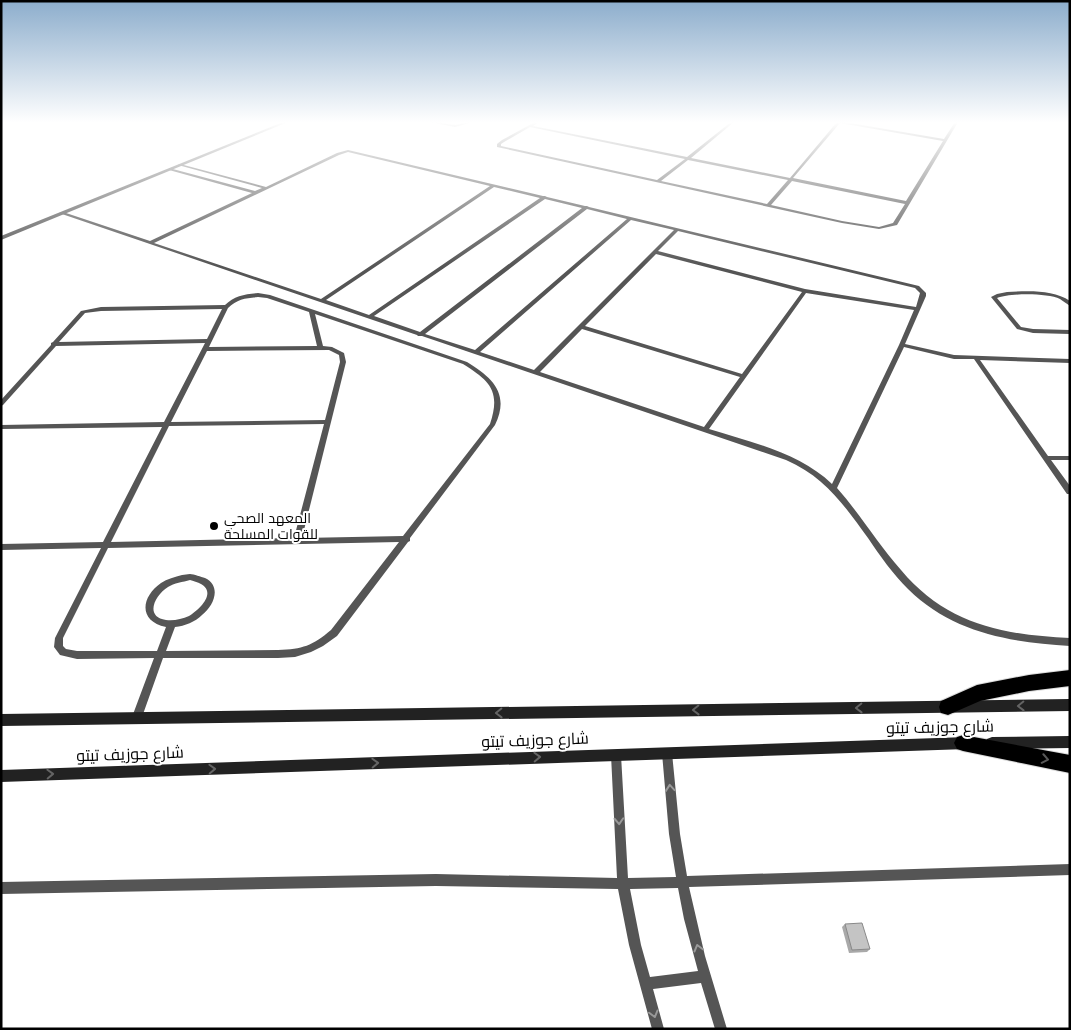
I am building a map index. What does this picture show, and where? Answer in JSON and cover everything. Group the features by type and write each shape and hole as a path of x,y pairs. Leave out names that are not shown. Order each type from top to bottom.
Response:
{"highway":[{"path":"948,707 977,693 1029,683 1070,678"},
{"path":"963,743 1070,764"}],"main road":[{"name":"شارع جوزيف تيتو","path":"1,720 1070,705"},
{"name":"شارع جوزيف تيتو","path":"1,776 963,743 1070,742"}],"street":[{"path":"1,238 167,170"}],"lane":[{"path":"174,170 256,193"},
{"path":"199,170 266,188"},
{"path":"150,244 304,170"},
{"path":"430,170 912,286 921,290 923,293 918,309 833,489"},
{"path":"603,170 879,228 896,224 927,170"},
{"path":"658,182 674,170"},
{"path":"747,170 908,203"},
{"path":"768,206 798,170"},
{"path":"322,301 494,185"},
{"path":"369,317 545,197"},
{"path":"420,335 587,208"},
{"path":"61,213 778,454 803,465 820,476 833,489 910,586 933,606 960,622 994,634 1034,641 1070,642"},
{"path":"475,353 631,218"},
{"path":"535,373 678,229"},
{"path":"655,252 805,291 918,309"},
{"path":"705,430 805,291"},
{"path":"258,295 312,312 465,363 485,377 494,387 499,398 498,412 493,424 334,633 318,646 300,653 77,655 64,652 58,647 59,638 226,307 238,298 258,295"},
{"path":"1070,304 1060,297 1051,295 1002,295 994,297 1019,328 1033,331 1070,332"},
{"path":"1,404 77,316 91,310 226,307"},
{"path":"312,312 320,348"},
{"path":"581,327 744,376"},
{"path":"53,344 209,341"},
{"path":"902,345 954,357 1070,361"},
{"path":"205,349 330,348 342,354 343,362 297,541"},
{"path":"977,359 1070,492"},
{"path":"1,427 327,422"},
{"path":"1046,458 1070,458"},
{"path":"1,548 106,544 407,539"},
{"path":"190,577 200,579 208,584 212,591 211,600 205,609 196,617 171,625 160,623 152,617 148,610 150,601 156,592 166,584 190,577"},
{"path":"136,717 171,625"},
{"path":"667,753 674,834 682,882 705,976 721,1029"},
{"path":"616,755 623,884 635,945 658,1029"},
{"path":"1,888 436,880 623,884 1070,870"},
{"path":"646,984 705,976"}],"building":[{"path":"862,923 870,949 852,950 845,924"}],"place":[{"name":"المعهد الصحي للقوات المسلحة","path":"214,526"}]}
